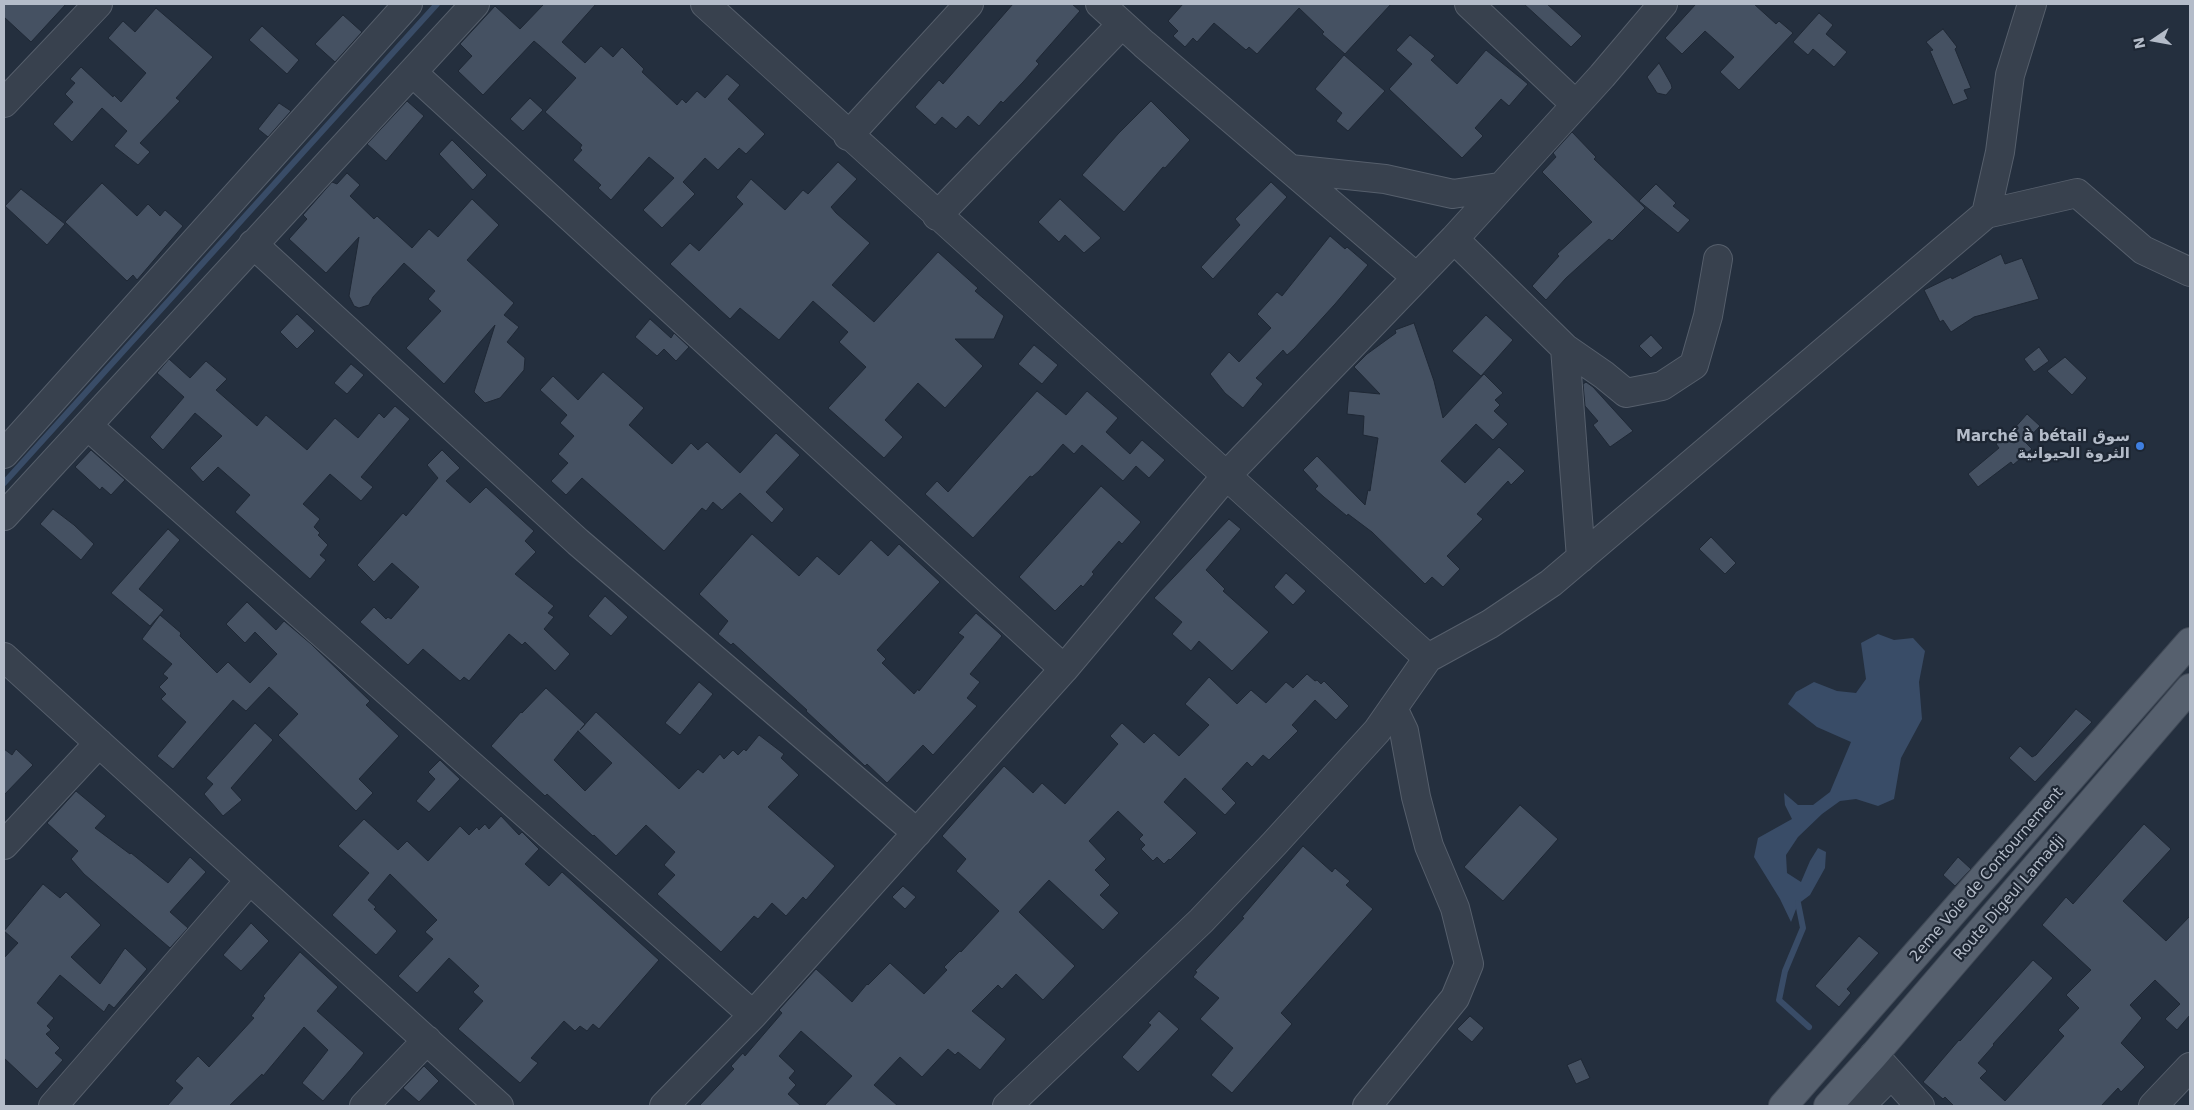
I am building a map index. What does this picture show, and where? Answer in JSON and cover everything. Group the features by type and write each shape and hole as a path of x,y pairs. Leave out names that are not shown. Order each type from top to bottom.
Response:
{"main road":[{"name":"2eme Voie de Contournement","path":"1783,1106 2190,642"},
{"name":"Route Digeul Lamadji","path":"1828,1106 1883,1065 2190,688"}],"street":[{"path":"4,103 98,4"},
{"path":"4,454 408,4"},
{"path":"4,516 475,4"},
{"path":"705,4 848,136 1428,658"},
{"path":"848,136 969,4"},
{"path":"1100,4 1416,278"},
{"path":"1469,4 1576,104"},
{"path":"664,1106 754,1015 1064,669 1226,476 1454,239 1663,4"},
{"path":"1986,214 2000,152 2010,75 2032,4"},
{"path":"937,216 1122,24"},
{"path":"413,73 1064,669"},
{"path":"1290,169 1385,179 1453,194 1499,187"},
{"path":"1007,1106 1201,921 1274,844 1377,731 1428,658 1490,624 1551,583 1986,214 2077,193 2143,250 2190,272"},
{"path":"1454,239 1564,348 1604,375 1626,394 1662,386 1694,365 1708,316 1718,259"},
{"path":"253,244 578,542 916,833"},
{"path":"1564,348 1581,558"},
{"path":"88,426 754,1015"},
{"path":"4,657 499,1106"},
{"path":"1367,1106 1455,998 1469,964 1455,908 1429,846 1416,796 1404,731 1393,708"},
{"path":"4,845 99,742"},
{"path":"53,1106 249,881"},
{"path":"364,1106 427,1040"},
{"path":"1860,1106 1883,1065 1920,1106"},
{"path":"2153,1106 2190,1067"}],"water":[{"path":"1878,634 1894,640 1913,638 1925,651 1919,682 1922,719 1901,758 1894,799 1878,806 1856,799 1840,801 1822,814 1798,837 1786,855 1787,873 1801,882 1818,848 1826,852 1825,868 1810,895 1798,904 1791,922 1780,899 1754,857 1758,838 1792,819 1785,805 1784,793 1798,805 1813,805 1830,792 1851,742 1817,727 1788,704 1796,692 1814,682 1837,691 1856,693 1866,679 1861,643"}],"building":[{"path":"4,4 66,4 31,42 4,17"},
{"path":"544,4 596,4 562,42 585,63 601,46 613,57 622,47 644,69 642,72 677,105 682,99 686,103 697,91 705,98 727,74 740,85 728,99 765,134 746,154 739,148 718,170 705,158 683,182 695,194 662,228 643,210 674,178 649,157 611,200 598,188 601,185 573,160 582,150 580,148 582,145 545,112 576,78 540,46 534,41 483,95 458,71 472,56 460,44 495,6 520,29"},
{"path":"1013,4 1072,4 1080,11 1036,61 1039,64 1003,103 1001,101 979,126 968,116 956,129 942,117 935,125 915,107 939,80 943,84"},
{"path":"1183,4 1391,4 1345,54 1322,34 1324,32 1299,8 1257,54 1249,47 1246,50 1214,23 1197,42 1193,38 1185,47 1173,36 1178,31 1168,21"},
{"path":"1524,4 1547,4 1582,36 1571,47"},
{"path":"1696,4 1754,4 1776,24 1779,21 1793,33 1739,90 1720,72 1734,57 1705,31 1682,54 1665,38"},
{"path":"156,8 213,57 176,98 180,101 140,143 150,152 138,165 114,146 127,131 102,108 72,142 53,124 73,102 65,94 75,83 70,79 81,67 113,97 114,95 121,102 146,73 108,38 123,21 135,32"},
{"path":"1819,13 1833,25 1826,34 1847,52 1834,67 1813,49 1808,55 1793,42"},
{"path":"343,15 362,32 335,62 315,44"},
{"path":"262,26 299,60 287,74 249,40"},
{"path":"1943,29 1957,47 1955,49 1971,88 1964,90 1968,99 1953,105 1930,51 1933,50 1926,42"},
{"path":"1410,35 1435,56 1431,60 1457,84 1486,50 1528,84 1509,106 1501,99 1475,128 1483,136 1462,158 1389,89 1412,64 1396,50"},
{"path":"1344,55 1385,91 1348,131 1336,121 1342,113 1315,89"},
{"path":"1659,63 1672,88 1666,95 1657,93 1647,77"},
{"path":"530,98 543,110 523,131 510,119"},
{"path":"407,101 424,116 386,161 367,144"},
{"path":"1151,101 1190,140 1165,168 1163,167 1124,212 1082,175 1118,134"},
{"path":"279,103 291,111 268,137 258,129"},
{"path":"1572,132 1596,157 1594,159 1645,208 1612,241 1609,239 1566,278 1546,300 1532,286 1559,256 1557,254 1592,222 1542,172 1556,157 1553,153"},
{"path":"452,140 487,175 473,190 439,154"},
{"path":"838,162 857,179 831,207 870,243 832,285 874,322 938,252 978,288 975,291 1004,316 994,339 955,339 983,366 945,408 918,383 885,420 903,437 884,458 828,408 866,367 839,342 848,332 813,301 779,340 740,308 730,319 670,264 690,243 699,251 743,204 736,197 751,179 785,210 803,190 808,194"},
{"path":"347,173 360,185 350,196 374,219 377,216 412,248 429,229 438,237 472,199 499,225 467,260 514,303 504,315 519,327 507,342 525,358 524,370 500,398 485,403 474,392 495,325 444,384 406,348 441,311 428,299 435,291 404,263 373,297 369,305 359,308 354,306 349,296 359,237 326,273 289,239 307,219 303,215 332,182 337,184"},
{"path":"1271,182 1287,197 1213,279 1201,267 1240,225 1235,219"},
{"path":"102,183 137,216 148,204 160,216 165,210 183,226 137,280 133,275 127,281 65,222"},
{"path":"1656,184 1676,203 1673,206 1690,220 1678,233 1639,201"},
{"path":"21,189 65,224 47,245 5,206"},
{"path":"1060,199 1101,238 1084,253 1065,235 1059,242 1038,222"},
{"path":"1330,236 1345,249 1347,247 1368,265 1294,349 1287,355 1283,350 1256,378 1263,384 1243,408 1225,393 1210,374 1229,352 1239,362 1271,328 1257,314 1277,292 1282,296"},
{"path":"2001,254 2005,264 2022,258 2039,299 1974,317 1951,332 1943,320 1940,322 1924,290 1951,277 1952,279"},
{"path":"297,314 315,331 297,349 280,332"},
{"path":"1486,315 1513,340 1481,376 1452,351"},
{"path":"650,319 671,338 674,333 689,347 676,361 664,349 657,356 635,337"},
{"path":"1414,323 1434,381 1443,418 1484,374 1503,393 1495,400 1500,405 1494,411 1508,424 1493,440 1476,424 1441,461 1465,483 1499,447 1525,471 1511,485 1508,481 1477,514 1483,519 1447,556 1460,569 1443,587 1432,577 1425,584 1372,532 1348,514 1347,516 1315,489 1318,486 1303,470 1317,456 1365,505 1368,490 1370,491 1378,438 1363,435 1364,416 1347,414 1349,391 1380,394 1354,367 1367,354 1396,333 1395,330"},
{"path":"1651,335 1663,348 1651,358 1639,346"},
{"path":"1034,345 1058,365 1042,384 1018,364"},
{"path":"2039,347 2049,361 2034,372 2024,359"},
{"path":"2065,357 2087,378 2072,395 2047,371"},
{"path":"169,359 190,378 206,361 227,379 216,390 257,426 266,415 307,450 335,418 358,438 379,413 384,418 395,406 410,419 361,477 373,487 361,501 330,474 303,504 320,519 314,527 320,533 318,535 328,545 320,555 326,560 310,579 235,512 250,495 218,467 203,482 190,468 222,436 195,413 163,450 150,437 184,397 157,373"},
{"path":"351,364 364,375 347,394 334,383"},
{"path":"603,372 644,408 629,425 672,464 691,443 698,450 707,442 740,473 776,433 800,455 766,492 784,509 772,523 740,493 722,510 713,502 706,511 702,508 664,551 582,478 566,495 551,481 568,463 558,454 574,436 560,423 567,415 540,390 553,376 578,400"},
{"path":"1586,382 1593,387 1633,431 1610,447 1593,425 1598,421 1585,406 1583,384"},
{"path":"1037,391 1066,415 1087,391 1118,418 1106,432 1130,454 1142,440 1165,460 1149,478 1136,466 1123,481 1082,445 1074,454 1063,444 1039,471 1032,477 1030,476 973,538 925,494 937,481 948,492"},
{"path":"2027,414 2040,426 2025,442 2032,449 2013,465 2011,462 1978,487 1968,474 1999,448 1996,444 2012,431"},
{"path":"91,450 125,480 111,495 102,487 100,490 75,467"},
{"path":"442,450 460,468 446,481 470,503 486,487 534,531 525,541 536,552 515,574 554,606 548,613 554,617 544,629 570,654 555,671 525,642 522,645 509,634 469,681 464,677 460,681 423,649 408,665 360,622 374,607 386,619 388,617 391,619 419,587 392,563 374,582 357,565 403,513 406,516 438,478 427,465"},
{"path":"1101,486 1141,522 1122,544 1119,541 1092,572 1094,574 1083,587 1081,585 1055,611 1019,577"},
{"path":"53,509 94,544 81,560 40,524"},
{"path":"1229,519 1241,529 1206,570 1225,589 1223,591 1269,632 1232,671 1199,641 1191,651 1172,634 1182,622 1154,598"},
{"path":"168,529 180,540 139,589 164,610 150,626 111,593"},
{"path":"752,534 799,576 817,556 839,575 871,540 888,556 899,544 940,582 877,650 886,659 882,663 914,694 918,689 919,691 964,637 958,633 976,613 1002,636 970,674 980,682 967,698 977,706 933,755 923,745 887,783 867,764 865,766 733,643 731,645 718,634 728,621 699,594"},
{"path":"1711,537 1736,563 1725,574 1699,549"},
{"path":"1286,573 1306,591 1293,605 1274,587"},
{"path":"605,596 628,617 611,636 588,616"},
{"path":"247,602 276,630 284,621 311,644 370,701 366,705 399,736 359,779 373,793 356,811 278,735 298,714 269,687 246,711 233,700 173,769 157,756 186,722 161,699 166,694 159,687 168,678 163,674 172,664 142,639 160,615 181,633 180,636 217,673 228,662 250,683 277,654 255,632 245,643 226,624"},
{"path":"1307,674 1321,684 1324,681 1349,706 1336,720 1315,700 1292,725 1298,731 1269,760 1263,755 1252,767 1247,762 1222,789 1236,803 1225,815 1185,778 1164,802 1197,833 1170,860 1164,864 1157,857 1153,861 1141,849 1145,845 1139,839 1143,835 1118,811 1089,841 1106,859 1095,870 1110,885 1100,895 1119,913 1103,930 1049,880 1019,912 1075,966 1043,1000 1016,974 1002,989 998,985 972,1011 1006,1039 980,1070 958,1052 955,1055 948,1049 922,1077 900,1057 874,1085 898,1106 824,1106 852,1076 801,1031 779,1056 795,1071 789,1078 796,1085 788,1094 801,1106 699,1106 734,1069 731,1066 743,1053 745,1056 782,1013 779,1010 816,969 852,1002 867,984 890,963 924,994 947,970 944,967 961,952 999,911 956,871 966,859 942,836 1004,766 1033,793 1042,783 1065,804 1118,744 1110,736 1122,723 1144,743 1154,733 1179,756 1209,725 1185,704 1209,677 1237,704 1251,690 1266,703 1286,682 1293,688"},
{"path":"699,682 713,694 680,735 665,723"},
{"path":"546,688 585,724 580,730 596,712 679,789 698,769 703,773 720,754 724,759 733,750 738,755 744,749 746,751 759,735 784,754 781,758 799,775 768,807 835,866 806,900 803,897 786,916 772,903 758,919 754,916 721,952 657,894 675,875 664,865 675,852 646,825 616,856 547,794 545,796 491,746","holes":["578,731 612,763 585,791 554,760"]},
{"path":"2076,709 2092,722 2035,782 2009,758 2020,746 2032,757 2036,755"},
{"path":"255,723 273,740 231,788 242,800 223,816 204,794 213,784 206,778"},
{"path":"4,749 12,755 16,749 33,765 4,795"},
{"path":"440,760 460,779 429,812 416,801 435,779 428,772"},
{"path":"76,791 106,816 95,828 131,853 168,883 190,857 206,872 170,912 188,928 170,948 84,874 71,859 78,851 47,823"},
{"path":"1520,805 1558,839 1503,901 1464,867"},
{"path":"501,816 519,835 522,832 539,849 525,864 549,886 562,872 659,960 599,1029 593,1024 587,1031 580,1026 575,1031 564,1021 531,1058 538,1063 520,1083 458,1029 483,1001 473,992 479,986 449,958 417,993 398,976 433,939 425,932 437,920 390,874 368,900 376,907 374,909 397,931 376,955 332,915 369,873 338,846 364,819 398,850 407,841 428,861 460,826 469,835 477,827 479,830 485,824 489,829"},
{"path":"2144,824 2171,849 2123,901 2166,941 2190,916 2190,1015 2177,1030 2165,1019 2180,1004 2155,980 2130,1005 2142,1018 2121,1043 2145,1067 2121,1092 2118,1088 2101,1106 1954,1106 1945,1097 1943,1099 1923,1082 2033,960 2053,978 1978,1063 1987,1071 1980,1078 2005,1101 2064,1036 2058,1030 2079,1008 2066,995 2091,970 2042,925 2066,897 2073,904"},
{"path":"1303,846 1332,872 1335,868 1350,881 1346,885 1373,909 1281,1013 1292,1024 1232,1093 1211,1075 1233,1048 1200,1019 1219,998 1193,977 1197,972 1195,971 1244,918 1242,917"},
{"path":"1958,857 1971,869 1955,886 1943,875"},
{"path":"43,884 60,898 66,892 101,925 71,957 100,984 125,948 147,969 114,1008 109,1004 104,1012 60,975 37,1003 54,1018 47,1026 51,1030 46,1034 60,1048 55,1053 63,1060 37,1089 4,1058 4,958 18,943 4,931"},
{"path":"903,886 916,897 905,909 892,897"},
{"path":"251,923 269,941 241,971 223,955"},
{"path":"1859,936 1879,953 1847,989 1851,993 1839,1007 1815,986"},
{"path":"300,952 338,987 317,1011 364,1053 351,1069 323,1101 302,1083 328,1050 304,1027 263,1076 262,1074 229,1106 167,1106 183,1088 175,1081 198,1056 209,1067 254,1018 251,1016 265,998 263,996"},
{"path":"1159,1011 1179,1029 1138,1072 1122,1057 1151,1025 1148,1023"},
{"path":"1470,1016 1484,1028 1472,1042 1457,1029"},
{"path":"1581,1059 1590,1078 1576,1084 1567,1065"},
{"path":"424,1066 439,1081 419,1102 403,1088"}],"waterway":[{"path":"4,483 437,4"},
{"path":"1798,903 1803,928 1785,971 1779,1000 1809,1027"}],"place":[{"name":"Marché à bétail سوق الثروة الحيوانية","path":"2140,446"}]}
